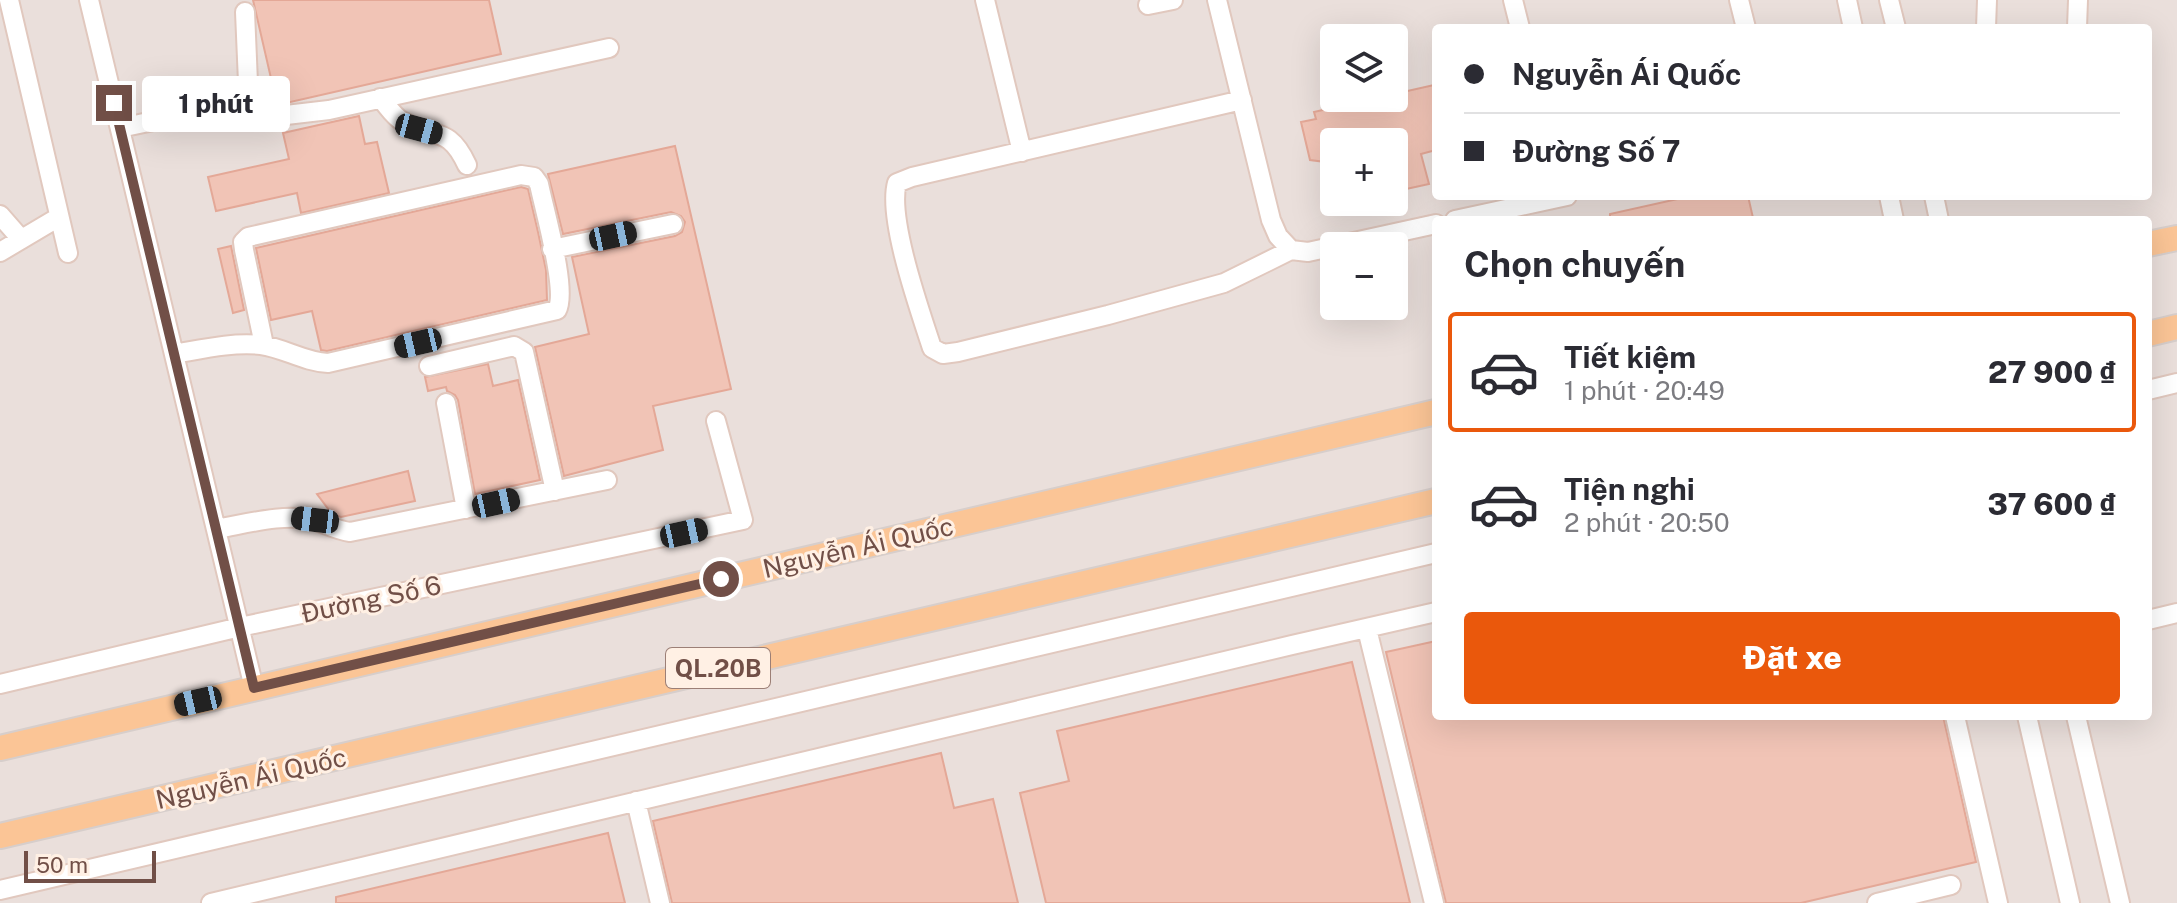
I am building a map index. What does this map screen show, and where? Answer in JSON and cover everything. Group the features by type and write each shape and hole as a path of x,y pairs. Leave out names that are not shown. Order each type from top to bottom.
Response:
{"main road":[{"path":"2152,243 2177,238"},
{"path":"2152,333 2177,327"},
{"name":"Nguyễn Ái Quốc","path":"0,748 1432,413"},
{"name":"Nguyễn Ái Quốc","path":"0,836 1432,502"}],"street":[{"path":"0,12 7,0"},
{"path":"7,0 68,253"},
{"path":"89,0 254,688"},
{"path":"985,0 1022,152"},
{"path":"1148,5 1173,0"},
{"path":"1217,0 1271,220 1278,236 1291,250"},
{"path":"1513,0 1519,24"},
{"path":"1739,0 1745,24"},
{"path":"1847,0 1852,24"},
{"path":"1889,0 1895,24"},
{"path":"1986,24 1987,0"},
{"path":"2077,24 2078,0"},
{"path":"245,12 249,106"},
{"path":"120,128 220,107 249,106 286,115 329,110 609,48"},
{"path":"380,98 399,120 447,136 459,147 467,165"},
{"path":"1242,100 897,183 893,197 909,275 932,348 943,354 1093,319 1224,283 1291,250 1308,252 1432,225"},
{"path":"174,354 228,345 264,345 311,362 328,363 557,310 561,300 559,274 539,184 534,177 521,175 401,204 259,232 248,237 243,242 264,345"},
{"path":"1473,216 1545,200"},
{"path":"0,215 21,239"},
{"path":"0,252 59,217"},
{"path":"552,249 673,224"},
{"path":"429,366 514,346 520,348 524,352 555,491"},
{"path":"2152,389 2177,383"},
{"path":"446,403 466,509"},
{"name":"Đường Số 6","path":"0,684 240,627 743,520 716,421"},
{"path":"216,529 291,518 315,520 333,530 350,532 607,480"},
{"path":"0,890 1432,554"},
{"path":"211,903 1432,613"},
{"path":"2152,619 2177,613"},
{"path":"1367,629 1434,903"},
{"path":"1956,720 1998,903"},
{"path":"2028,720 2070,903"},
{"path":"2077,720 2120,903"},
{"path":"636,801 660,903"},
{"path":"1877,903 1951,885"}],"shaded area":[{"path":"0,0 2177,0 2177,903 0,903"}],"building":[{"path":"253,0 489,0 501,54 286,103 276,100"},
{"path":"1432,85 1432,151 1421,154 1429,184 1408,189 1408,128 1320,128 1320,161 1310,160 1301,122 1316,119 1314,112 1408,112 1408,91"},
{"path":"359,116 365,144 377,142 389,193 301,213 297,193 216,211 208,177 289,159 283,133"},
{"path":"675,146 731,389 653,406 663,450 564,476 535,347 589,334 572,257 675,236 682,232 685,222 681,216 671,212 563,234 548,174"},
{"path":"521,187 528,189 538,232 546,270 547,300 327,351 321,350 312,311 271,320 256,248"},
{"path":"1673,200 1749,200 1753,216 1610,216"},
{"path":"231,246 244,310 233,313 218,249"},
{"path":"488,364 493,386 518,380 540,480 475,494 458,400 446,387 428,391 425,377"},
{"path":"408,471 415,501 341,517 332,514 317,494"},
{"path":"1432,642 1432,720 1944,720 1976,862 1801,903 1446,903 1386,652"},
{"path":"1352,662 1410,903 1046,903 1020,793 1069,781 1057,731"},
{"path":"941,753 954,808 993,799 1018,903 672,903 653,821"},
{"path":"608,833 625,903 336,903 336,897"}],"route":[{"path":"114,103 254,688 721,579"}]}
